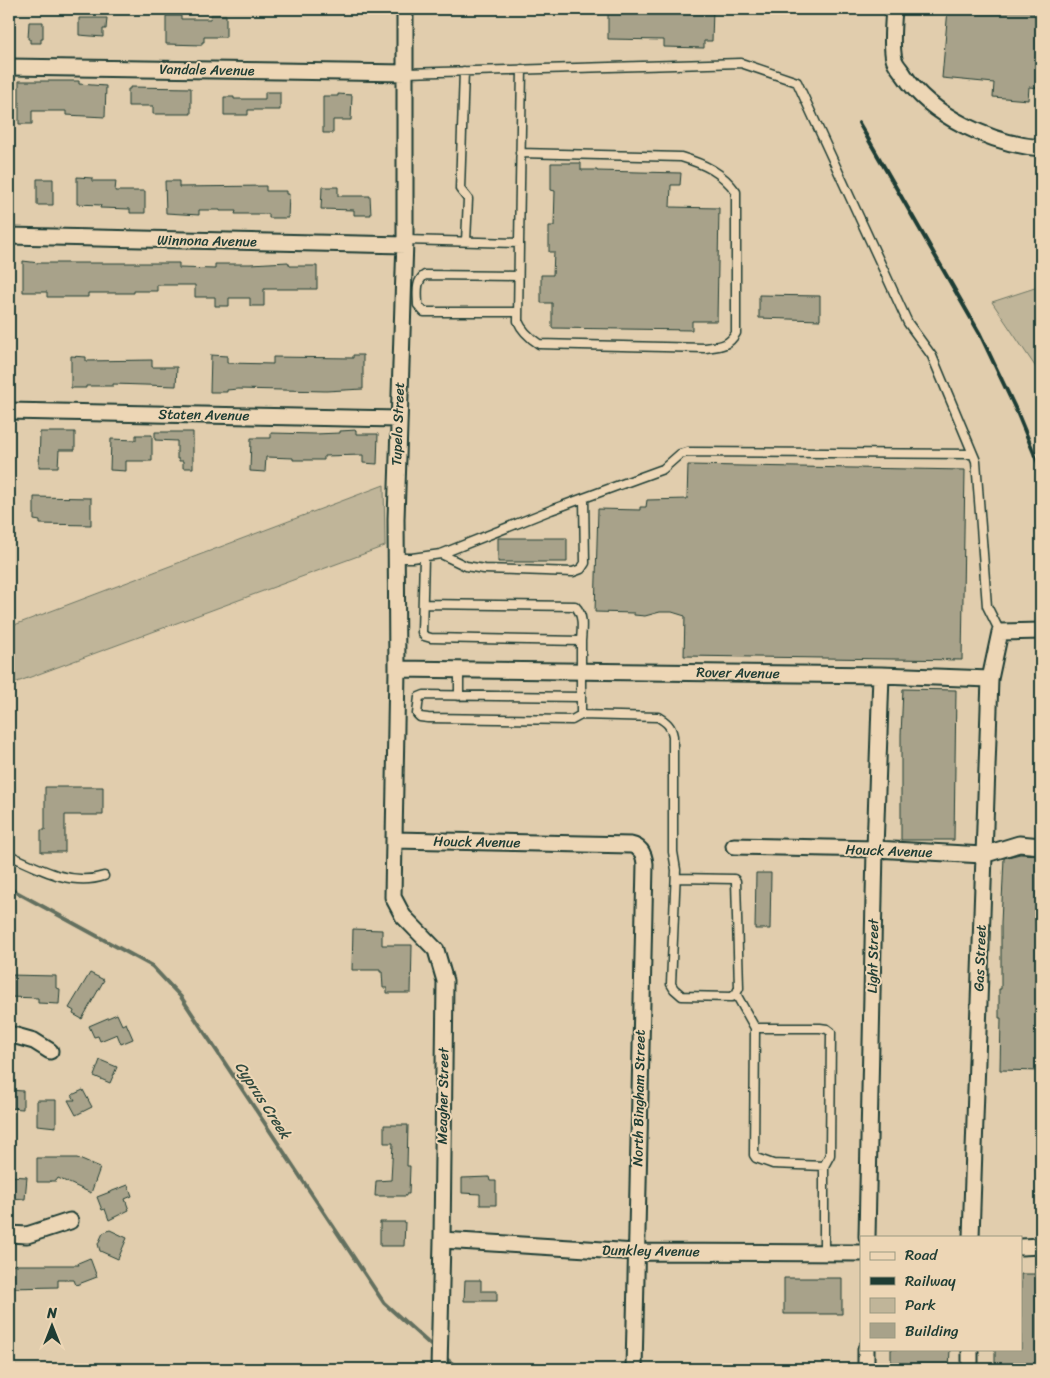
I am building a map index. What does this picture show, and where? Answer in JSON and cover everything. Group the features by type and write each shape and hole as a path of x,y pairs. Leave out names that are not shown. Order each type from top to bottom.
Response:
{"street":[{"name":"Tupelo Street","path":"394,840 398,420 405,243 405,9"},
{"path":"894,9 894,60 913,89 941,112 969,128 1022,147 1041,148"},
{"name":"Vandale Avenue","path":"9,67 406,73"},
{"name":"Winnona Avenue","path":"9,236 405,243"},
{"name":"Staten Avenue","path":"9,411 398,420"},
{"path":"990,679 1000,632 1041,631"},
{"name":"Rover Avenue","path":"397,670 881,675 990,679"},
{"name":"Light Street","path":"867,1236 875,849 881,675"},
{"name":"Gas Street","path":"971,1236 990,679"},
{"name":"Houck Avenue","path":"394,840 619,845"},
{"name":"Meagher Street","path":"394,840 393,897 403,916 436,950 445,981 439,1369"},
{"name":"Houck Avenue","path":"734,846 875,849 983,855 1019,844 1041,846"},
{"name":"North Bingham Street","path":"619,845 640,849 643,852 645,864 634,1369"},
{"path":"9,1034 34,1041 50,1051"},
{"path":"9,1234 27,1234 70,1221"},
{"name":"Dunkley Avenue","path":"442,1240 636,1252 860,1252"},
{"path":"1022,1247 1041,1246"},
{"path":"866,1350 866,1369"},
{"path":"970,1350 970,1369"}],"lane":[{"path":"406,73 741,63 798,82 908,323 932,356 976,461 987,606 1000,632"},
{"path":"520,153 681,157 714,169 736,192 736,333 732,341 726,345 705,348 539,344 531,339 520,326 518,320 518,276 520,153 522,70"},
{"path":"464,71 460,190 468,199 466,241"},
{"path":"405,243 466,241 519,243"},
{"path":"518,276 425,275 419,282 418,305 424,312 518,312"},
{"path":"396,558 441,554 663,469 680,454 688,452 973,454"},
{"path":"441,554 466,566 484,569 573,572 581,569 585,563 584,498"},
{"path":"424,557 422,632 424,636 431,638 581,641"},
{"path":"423,604 575,606 582,618 581,715"},
{"path":"459,670 459,696"},
{"path":"581,697 419,697 417,714 420,717 428,718 572,720 581,715 658,716 668,723 672,728 673,736 673,852 676,870 671,984 682,996 732,997 739,988 736,881 734,879 676,878"},
{"path":"9,855 72,879 91,880 104,876"},
{"path":"736,994 755,1028 754,1155 756,1158 773,1164 824,1166"},
{"path":"755,1028 820,1028 831,1032 830,1155 824,1166 824,1252"}],"green space":[{"path":"1041,286 1041,375 992,302"},
{"path":"384,485 385,546 9,685 9,627"}],"building":[{"path":"608,9 713,9 712,41 704,41 704,48 664,47 664,40 608,39"},
{"path":"948,9 1041,9 1041,88 1029,87 1028,100 993,97 994,83 942,78"},
{"path":"211,15 226,15 226,37 204,37 202,45 166,44 166,16 181,16 181,19 210,19"},
{"path":"79,18 107,18 106,29 103,29 103,37 79,35"},
{"path":"29,22 43,22 43,39 41,39 41,43 30,43 30,39 28,39"},
{"path":"19,81 79,81 79,84 106,86 105,117 66,115 66,111 32,111 32,124 19,124"},
{"path":"130,87 191,88 191,114 153,114 153,106 128,106 128,89"},
{"path":"265,92 280,92 280,110 248,110 248,115 224,115 224,97 234,97 234,99 265,99"},
{"path":"338,94 352,95 351,120 333,120 333,133 323,133 323,96 338,96"},
{"path":"551,163 581,163 581,170 681,173 680,185 671,185 670,207 719,208 717,321 692,321 692,330 552,328 552,303 541,303 541,275 553,275 554,252 549,252 549,226 554,226 555,191 551,190"},
{"path":"77,177 92,178 92,181 116,181 115,191 145,191 145,213 130,213 130,209 100,208 101,205 77,204"},
{"path":"37,179 53,179 53,205 37,205"},
{"path":"165,181 179,181 179,187 266,186 266,191 286,191 286,194 289,194 288,218 269,218 269,214 235,214 236,211 220,210 199,210 199,215 166,213"},
{"path":"322,187 338,187 338,196 370,196 371,215 354,215 354,210 321,209"},
{"path":"23,261 39,263 179,263 179,268 215,269 215,264 288,262 290,266 317,266 317,289 264,289 264,306 250,306 250,298 229,298 229,306 215,306 215,297 195,297 195,285 157,285 157,291 88,293 88,297 47,297 47,292 23,292"},
{"path":"759,295 820,296 820,320 759,318"},
{"path":"211,355 227,356 227,363 273,364 273,357 353,358 353,355 363,355 363,389 326,391 238,389 227,390 227,392 210,392"},
{"path":"71,356 86,357 86,361 152,360 152,367 177,367 176,386 113,384 113,386 71,388"},
{"path":"356,430 356,434 378,434 377,464 363,463 363,455 324,456 324,460 293,460 293,458 266,457 265,472 250,471 251,438 271,438 271,433 315,434"},
{"path":"40,432 75,432 75,450 59,450 58,467 39,467"},
{"path":"155,432 193,432 193,468 183,468 183,461 177,459 177,441 155,440"},
{"path":"136,435 152,435 152,461 126,461 126,471 110,470 111,439 136,440"},
{"path":"688,465 965,470 962,660 684,656 685,616 672,612 660,612 645,616 634,615 634,613 595,612 598,509 640,510 640,507 646,507 647,500 687,499"},
{"path":"34,497 91,498 91,525 40,524 40,521 34,520"},
{"path":"498,538 567,538 567,562 498,562"},
{"path":"903,689 956,690 954,840 901,840"},
{"path":"45,787 103,787 103,815 65,815 65,852 41,852 41,830 45,830"},
{"path":"1020,854 1041,855 1041,1071 1000,1070 1001,1018 999,1018 999,989 1001,989 1001,923 1004,858"},
{"path":"756,873 771,873 770,929 755,929"},
{"path":"353,929 382,930 382,945 412,945 411,993 387,993 387,988 383,988 382,972 380,970 352,970"},
{"path":"90,973 104,980 82,1019 73,1014 74,1011 69,1008"},
{"path":"9,975 56,976 56,988 60,989 59,1004 38,1003 38,998 9,997"},
{"path":"117,1014 122,1025 126,1023 133,1039 121,1044 117,1034 100,1041 98,1036 94,1037 89,1026"},
{"path":"100,1060 117,1067 110,1083 94,1076"},
{"path":"9,1090 23,1091 23,1109 9,1108"},
{"path":"83,1090 92,1107 76,1115 68,1100 75,1100 72,1095"},
{"path":"37,1100 56,1100 56,1127 37,1125"},
{"path":"384,1125 408,1125 407,1166 410,1166 409,1194 406,1194 406,1196 375,1196 376,1181 391,1180 393,1143 384,1143"},
{"path":"37,1158 77,1158 100,1168 91,1193 58,1178 56,1181 37,1182"},
{"path":"9,1176 27,1177 25,1199 9,1198"},
{"path":"489,1177 490,1181 496,1181 496,1205 480,1205 480,1194 462,1193 462,1178"},
{"path":"128,1185 132,1196 125,1199 129,1210 109,1220 105,1209 102,1210 97,1197"},
{"path":"380,1222 405,1222 404,1246 380,1246"},
{"path":"110,1230 127,1238 118,1259 100,1251 98,1244 103,1233"},
{"path":"90,1258 97,1277 76,1285 74,1280 58,1280 58,1287 9,1288 9,1265 79,1265 78,1263"},
{"path":"1022,1274 1041,1274 1041,1369 995,1369 995,1350 1022,1350"},
{"path":"784,1278 842,1278 842,1314 784,1314"},
{"path":"465,1280 481,1280 481,1291 497,1291 497,1301 464,1301"},
{"path":"891,1350 950,1350 949,1369 891,1369"}],"waterway":[{"name":"Cyprus Creek","path":"9,888 152,966 181,997 384,1303 434,1348"},
{"name":"Cyprus Creek","path":"443,1356 459,1369"}],"railway":[{"path":"859,123 980,334 1017,412 1041,470"}]}
